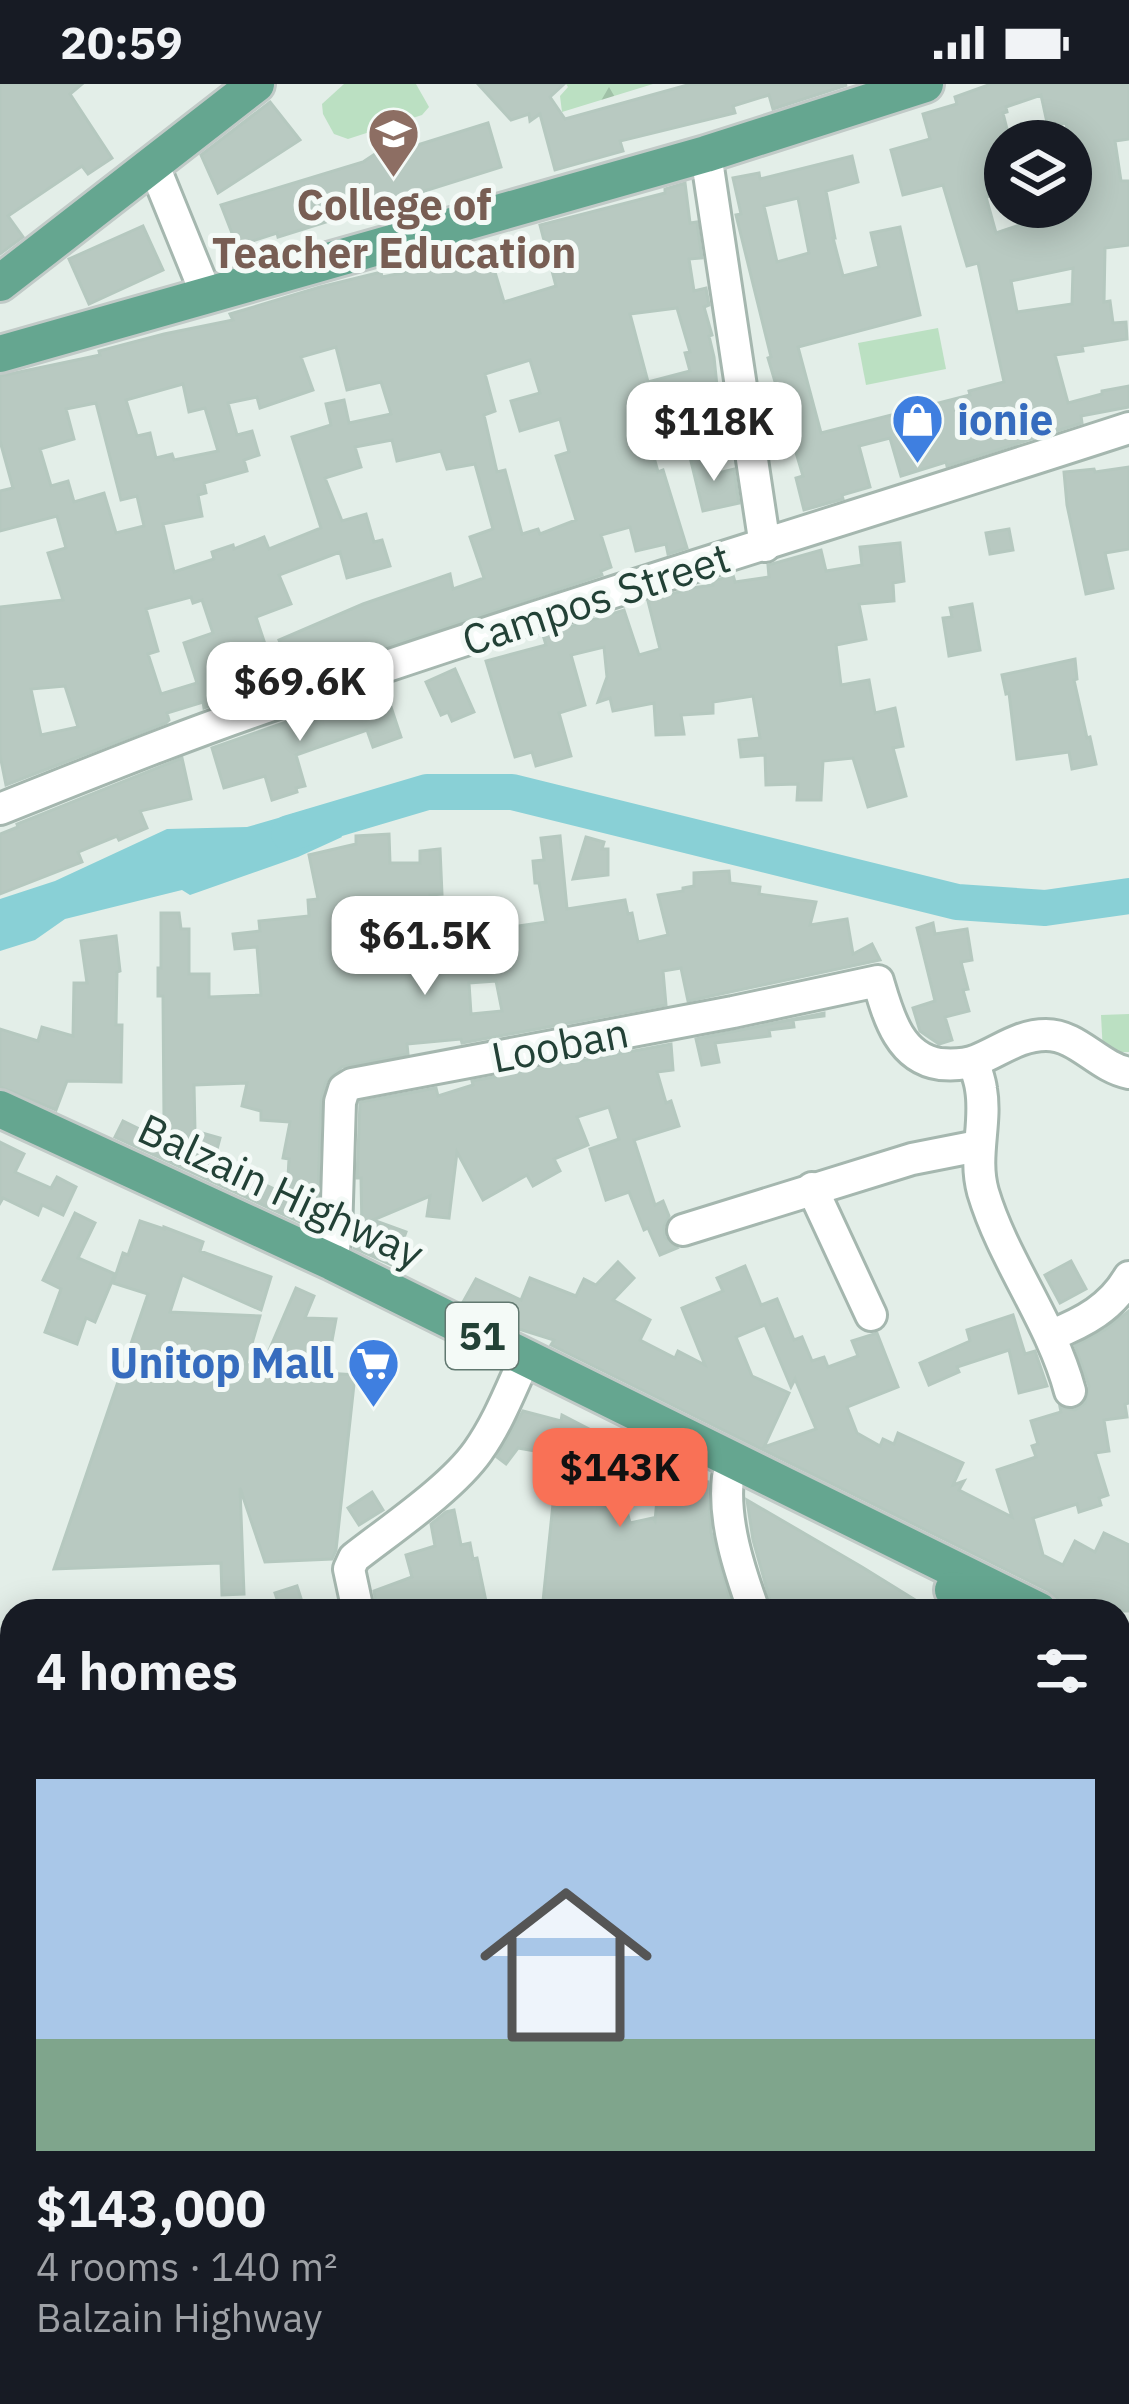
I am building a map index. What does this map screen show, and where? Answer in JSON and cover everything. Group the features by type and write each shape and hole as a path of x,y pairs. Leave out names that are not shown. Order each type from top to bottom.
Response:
{"main road":[{"path":"0,283 256,84"},
{"path":"0,354 706,154 925,84"},
{"name":"Balzain Highway","path":"0,1109 332,1262 960,1591"},
{"name":"Balzain Highway","path":"0,1132 518,1374 960,1591 992,1599"}],"street":[{"path":"706,154 765,546"},
{"path":"154,166 206,295"},
{"name":"Campos Street","path":"0,809 278,703 585,600 1129,428"},
{"name":"Looban","path":"332,1262 340,1102 347,1085 878,981 888,1014 916,1057 955,1065 974,1062"},
{"path":"1070,1390 1052,1335 991,1216 981,1186 982,1089 974,1062 1008,1044 1057,1036 1129,1073"},
{"path":"682,1230 912,1159 978,1146"},
{"path":"812,1188 871,1315"},
{"path":"1052,1335 1101,1310 1129,1277"},
{"path":"355,1599 349,1568 355,1558 476,1455 518,1374"},
{"path":"728,1477 732,1536 750,1599"}],"green space":[{"path":"344,84 416,84 429,107 422,115 348,139 334,134 322,104"},
{"path":"566,84 653,84 562,112 560,96"},
{"path":"938,328 946,369 866,385 858,343"},
{"path":"1129,1014 1129,1052 1103,1053 1101,1015"}],"water":[{"path":"323,805 342,837 190,895 182,890 65,919 35,940 0,951 0,899 55,881 167,829 247,827"}],"building":[{"path":"0,84 82,84 70,94 112,158 88,174 82,166 8,216 23,237 0,254"},
{"path":"478,84 564,84 550,97 565,119 691,84 847,85 773,109 769,95 733,106 735,113 620,141 623,151 555,170 540,114 530,121 529,114 511,120"},
{"path":"991,84 1129,84 1129,139 1115,141 1121,181 1129,181 1129,245 1105,248 1104,302 1110,301 1113,323 1126,322 1127,339 1055,355 1068,403 1129,386 1129,407 1081,416 1082,423 901,476 890,438 859,446 870,487 804,510 796,478 803,476 768,358 736,215 741,214 733,178 759,173 760,179 852,156 858,182 826,191 843,276 879,267 871,233 900,227 920,315 798,347 821,433 970,395 969,391 1004,382 978,263 967,266 943,185 903,195 891,150 930,139 923,114 957,104 955,97","holes":["798,198 809,253 777,262 764,206","1073,268 1072,304 1017,312 1011,281"]},
{"path":"270,102 300,140 218,193 201,155"},
{"name":"College of Teacher Education","path":"488,123 501,167 237,246 221,205"},
{"path":"685,183 690,223 697,222 702,258 689,259 694,291 706,288 709,305 704,307 712,335 720,415 703,417 702,410 645,425 687,548 668,554 666,544 636,551 630,527 601,535 611,567 601,571 602,575 295,677 279,640 450,574 453,589 484,578 470,537 493,529 475,464 447,469 441,451 397,461 392,440 355,447 361,467 325,478 342,521 366,514 374,542 382,540 390,566 347,578 340,552 279,575 291,604 256,617 268,653 256,657 265,687 204,708 203,702 167,713 166,723 6,785 0,755 0,607 63,600 48,553 66,548 57,516 0,531 0,491 13,488 0,441 0,376 233,320 230,314 320,287 381,272 382,277 458,262 456,255 487,246 504,302 556,286 540,225 665,193","holes":["677,308 690,352 685,353 690,371 648,382 630,314","336,347 347,390 381,382 391,414 349,423 344,400 326,404 331,425 292,437 321,528 269,549 264,537 234,549 233,545 212,552 214,559 174,572 163,524 202,516 198,495 206,493 204,483 247,471 244,460 259,455 252,431 237,435 228,403 257,397 260,408 313,390 301,357","530,360 540,393 511,401 520,431 560,419 569,452 556,456 576,520 540,534 538,529 522,534 505,470 497,472 484,415 495,411 485,374","183,384 189,412 205,408 218,451 174,460 172,454 156,458 150,433 137,436 126,400","96,403 121,500 137,496 144,526 116,533 104,493 74,502 68,481 51,486 40,449 74,439 66,409","191,597 193,603 202,600 213,633 184,643 197,683 161,694 148,654 158,651 146,609","65,686 78,727 41,735 31,689"]},
{"path":"143,226 163,270 89,304 69,259"},
{"path":"709,452 714,474 734,469 739,503 703,511 690,457"},
{"path":"1129,467 1129,549 1105,553 1113,588 1086,594 1064,472"},
{"path":"1009,529 1013,550 990,554 986,533"},
{"path":"900,543 904,581 893,583 894,601 859,604 866,639 836,645 841,685 869,680 875,713 895,708 903,746 893,748 906,796 868,807 853,758 823,761 821,800 797,800 798,784 766,785 765,755 741,757 739,740 760,738 753,696 713,702 713,713 681,715 684,734 656,735 654,703 613,711 610,698 598,702 607,677 604,647 571,655 585,705 559,713 571,756 536,766 532,752 515,757 486,661 546,645 543,635 624,610 639,655 660,649 648,601 713,585 733,575 735,582 769,577 768,565 821,550 826,571 862,565 860,547"},
{"path":"972,604 980,650 949,656 943,618 952,617 950,608"},
{"path":"1075,659 1074,680 1096,764 1072,769 1069,752 1017,759 1009,693 1002,675"},
{"path":"455,669 474,712 452,721 448,712 441,715 426,682"},
{"path":"357,697 362,710 389,701 401,737 373,747 367,730 296,755 305,786 272,800 265,776 224,788 212,748"},
{"path":"182,758 191,799 140,811 147,828 78,852 82,862 0,894 0,834"},
{"path":"389,834 390,863 420,863 420,851 440,849 442,894 430,895 435,929 443,928 446,949 501,946 498,929 546,922 533,861 544,860 541,838 560,836 567,909 625,900 638,942 668,935 658,895 694,886 694,873 729,871 730,883 760,887 759,894 816,902 810,925 847,919 853,954 872,944 880,960 688,1001 681,968 663,971 666,1005 462,1043 461,1039 407,1044 408,1054 342,1067 326,1082 321,1101 317,1230 115,1137 123,1121 160,1139 164,1118 163,996 158,996 161,913 179,913 181,929 189,929 189,974 209,974 209,997 261,995 257,947 235,949 233,934 260,931 259,921 309,916 308,900 318,899 309,855 356,844 356,836","holes":["496,981 502,1011 471,1014 469,983","247,1083 242,1106 261,1111 261,1120 290,1122 283,1158 289,1159 287,1195 212,1168 220,1138 195,1131 194,1085"]},
{"path":"586,837 604,842 608,875 573,879"},
{"path":"933,923 935,934 967,929 972,960 961,962 969,1011 945,1017 952,1040 939,1044 920,1031 913,1008 935,1001 917,928"},
{"path":"116,936 121,1082 67,1081 56,1110 0,1087 0,1029 38,1041 42,1027 73,1036 74,983 87,983 81,941"},
{"path":"824,1013 793,1020 794,1027 769,1030 770,1036 715,1043 719,1062 702,1065 696,1039"},
{"path":"671,1044 673,1070 657,1072 679,1126 634,1140 655,1205 663,1201 669,1216 665,1237 677,1248 660,1255 629,1192 606,1200 590,1149 619,1139 609,1107 577,1117 588,1145 554,1159 560,1171 533,1186 527,1175 483,1200 457,1152 449,1218 427,1216 430,1196 373,1220 406,1232 394,1266 354,1248 356,1233 362,1230 361,1178 357,1178 360,1102 436,1088 438,1096 473,1085 472,1081"},
{"path":"0,1142 24,1154 15,1172 51,1188 57,1177 76,1187 63,1215 42,1205 38,1215 3,1198 0,1203"},
{"path":"75,1213 95,1223 78,1258 115,1274 95,1322 86,1318 77,1344 45,1332 61,1289 43,1280"},
{"path":"140,1221 203,1242 200,1251 271,1277 261,1310 182,1275 170,1312 260,1316 246,1364 261,1369 296,1288 314,1296 305,1318 336,1319 326,1373 355,1375 332,1559 265,1562 240,1488 244,1594 222,1595 221,1563 54,1569 148,1294 113,1283"},
{"path":"1071,1261 1086,1289 1060,1303 1045,1275"},
{"path":"618,1262 634,1278 613,1300 650,1320 640,1340 675,1358 678,1351 705,1365 682,1308 723,1291 717,1278 745,1266 761,1305 777,1299 794,1340 802,1337 812,1361 824,1357 828,1367 858,1356 852,1341 877,1333 898,1387 847,1407 857,1433 880,1446 883,1439 894,1444 898,1433 963,1463 953,1485 964,1481 959,1490 1012,1517 997,1470 1036,1457 1032,1446 1038,1444 1031,1421 1061,1412 1060,1407 1075,1410 1085,1403 1089,1386 1075,1346 1129,1311 1127,1417 1104,1420 1109,1451 1095,1453 1108,1495 1099,1498 1101,1505 1079,1512 1077,1504 1033,1518 1043,1555 1063,1565 1075,1541 1095,1552 1104,1533 1129,1545 1129,1599 1057,1599 551,1345 554,1340 463,1302 476,1279 521,1300 530,1278 576,1296 584,1279 596,1285","holes":["765,1325 791,1387 795,1379 816,1429 764,1447 789,1393 752,1376 736,1337"]},
{"path":"1013,1315 1025,1354 1035,1351 1047,1386 1019,1393 1009,1350 957,1367 959,1372 929,1385 920,1363 970,1341 967,1330"},
{"path":"523,1411 561,1421 562,1415 622,1446 636,1478 625,1503 630,1523 655,1521 659,1478 708,1482 711,1532 730,1599 543,1599 558,1455 518,1448 506,1464 497,1457"},
{"path":"372,1492 383,1510 359,1525 348,1508"},
{"path":"747,1500 914,1599 770,1599"},
{"path":"454,1510 461,1545 470,1543 473,1559 477,1558 486,1599 375,1599 374,1591 412,1577 406,1555 435,1546 431,1524"},
{"path":"297,1586 301,1599 277,1599 275,1593"}],"waterway":[{"path":"289,833 427,792 512,792 957,902 1045,908 1129,896"}],"place":[{"name":"College of Teacher Education","path":"394,179"},
{"name":"ionie","path":"918,466"},
{"name":"Unitop Mall","path":"373,1409"}]}
